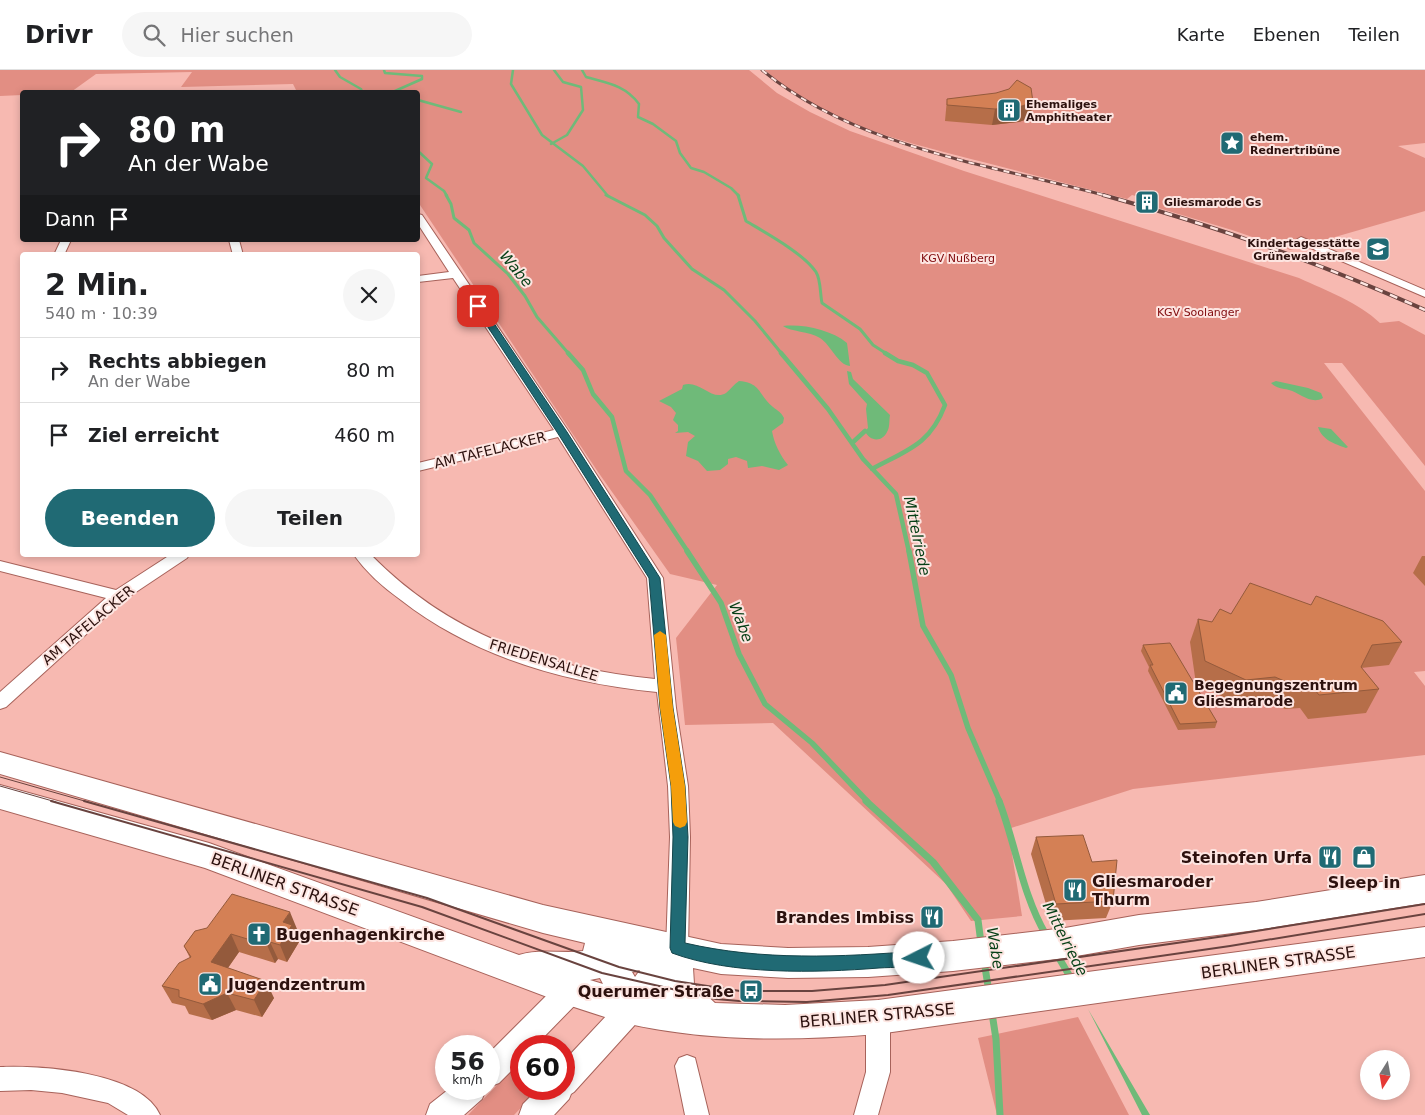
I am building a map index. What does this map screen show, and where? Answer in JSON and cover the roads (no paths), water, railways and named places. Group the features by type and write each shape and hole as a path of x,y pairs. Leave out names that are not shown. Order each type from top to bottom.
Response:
{"main road":[{"path":"0,763 389,876 580,928 672,959"},
{"name":"BERLINER STRASSE","path":"0,797 209,856 571,990 632,1008 710,1020 820,1023 878,1017 1425,942"},
{"path":"506,966 572,968 672,959 721,959 788,964 868,962 966,954 1065,943 1139,930 1256,916 1425,889"},
{"path":"580,928 592,940 610,965 632,1008 672,959"},
{"path":"672,959 678,991 691,1007 710,1020"},
{"path":"571,990 610,965"}],"street":[{"path":"420,219 562,432 655,578 665,686 678,786 680,837 672,959"},
{"path":"1301,240 1425,294"},
{"path":"420,279 457,274"},
{"name":"AM TAFELACKER","path":"420,467 562,432"},
{"name":"AM TAFELACKER","path":"0,702 118,596 178,557"},
{"name":"FRIEDENSALLEE","path":"364,557 375,571 403,596 447,624 493,647 547,664 603,678 665,686"},
{"path":"0,566 118,596"},
{"path":"500,1062 571,990"},
{"path":"575,1070 632,1008"},
{"path":"866,1115 878,1072 878,1017"},
{"path":"687,1066 697,1115"},
{"path":"0,1079 53,1080 96,1088 124,1098 148,1115"},
{"path":"441,1115 459,1100"},
{"path":"534,1115 548,1100"}],"waterway":[{"name":"Wabe","path":"335,70 340,77 361,90"},
{"path":"384,70 385,73 422,76 422,79 397,90"},
{"name":"Mittelriede","path":"513,70 511,84 542,135 553,143"},
{"path":"553,143 567,135 583,110 581,87 563,82 554,70"},
{"path":"582,70 586,77 608,83 628,93 639,104 638,117 653,124 676,141 680,153 691,168 704,172 731,188 738,195"},
{"path":"420,101 461,112"},
{"name":"Mittelriede","path":"553,143 583,166 608,196"},
{"name":"Wabe","path":"420,153 432,164 426,178 444,191 447,196"},
{"name":"Wabe","path":"446,195 451,204 454,218 469,230 474,243 508,274 525,296 537,317 569,354"},
{"name":"Mittelriede","path":"606,195 645,215 657,226 664,238 692,269 724,290 755,321 782,354"},
{"path":"738,195 746,221 774,237 802,258 816,272 820,283 822,303 860,329 873,345 887,354"},
{"name":"Wabe","path":"568,353 583,370 593,394 612,417 626,471 650,495 688,552"},
{"name":"Mittelriede","path":"781,353 828,409 863,459 872,469"},
{"path":"872,469 907,451 925,438 939,418 945,405 927,373 913,365 898,361 885,353"},
{"path":"852,443 865,431"},
{"name":"Mittelriede","path":"872,469 896,494 909,552"},
{"name":"Wabe","path":"687,551 721,603 739,654 765,704 812,743 868,802"},
{"name":"Mittelriede","path":"909,551 923,626 951,675 968,728 1000,802"},
{"name":"Wabe","path":"866,801 933,862 978,920 981,943"},
{"name":"Mittelriede","path":"999,801 1025,886 1046,935"},
{"name":"Mittelriede","path":"1056,953 1072,980"},
{"name":"Wabe","path":"984,961 989,992"},
{"name":"Wabe","path":"992,1013 996,1039 1000,1115"}],"tram line":[{"path":"0,777 88,802"},
{"path":"0,786 56,802"},
{"path":"51,801 422,907 602,973 716,999 739,1001 807,1002 888,995 1230,946 1425,914"},
{"path":"84,801 427,898 619,967 675,981 740,991 812,991 885,985 1225,936 1425,904"}],"railway":[{"path":"762,70 799,97 839,118 882,136 927,151 1103,195"},
{"path":"1103,195 1185,219 1266,246 1346,276 1425,310"}],"place":[{"name":"Ehemaliges Amphitheater","path":"1009,110"},
{"name":"ehem. Rednertribüne","path":"1232,143"},
{"name":"Gliesmarode Gs","path":"1147,202"},
{"name":"Kindertagesstätte Grünewaldstraße","path":"1378,249"},
{"name":"Begegnungszentrum Gliesmarode","path":"1176,693"},
{"name":"Steinofen Urfa","path":"1330,857"},
{"name":"Sleep in","path":"1364,857"},
{"name":"Gliesmaroder Thurm","path":"1075,890"},
{"name":"Brandes Imbiss","path":"932,917"},
{"name":"Bugenhagenkirche","path":"259,934"},
{"name":"Jugendzentrum","path":"210,984"},
{"name":"Querumer Straße","path":"751,991"}],"park label":[{"name":"KGV Nußberg","path":"958,258"},
{"name":"KGV Soolanger","path":"1198,312"}]}
